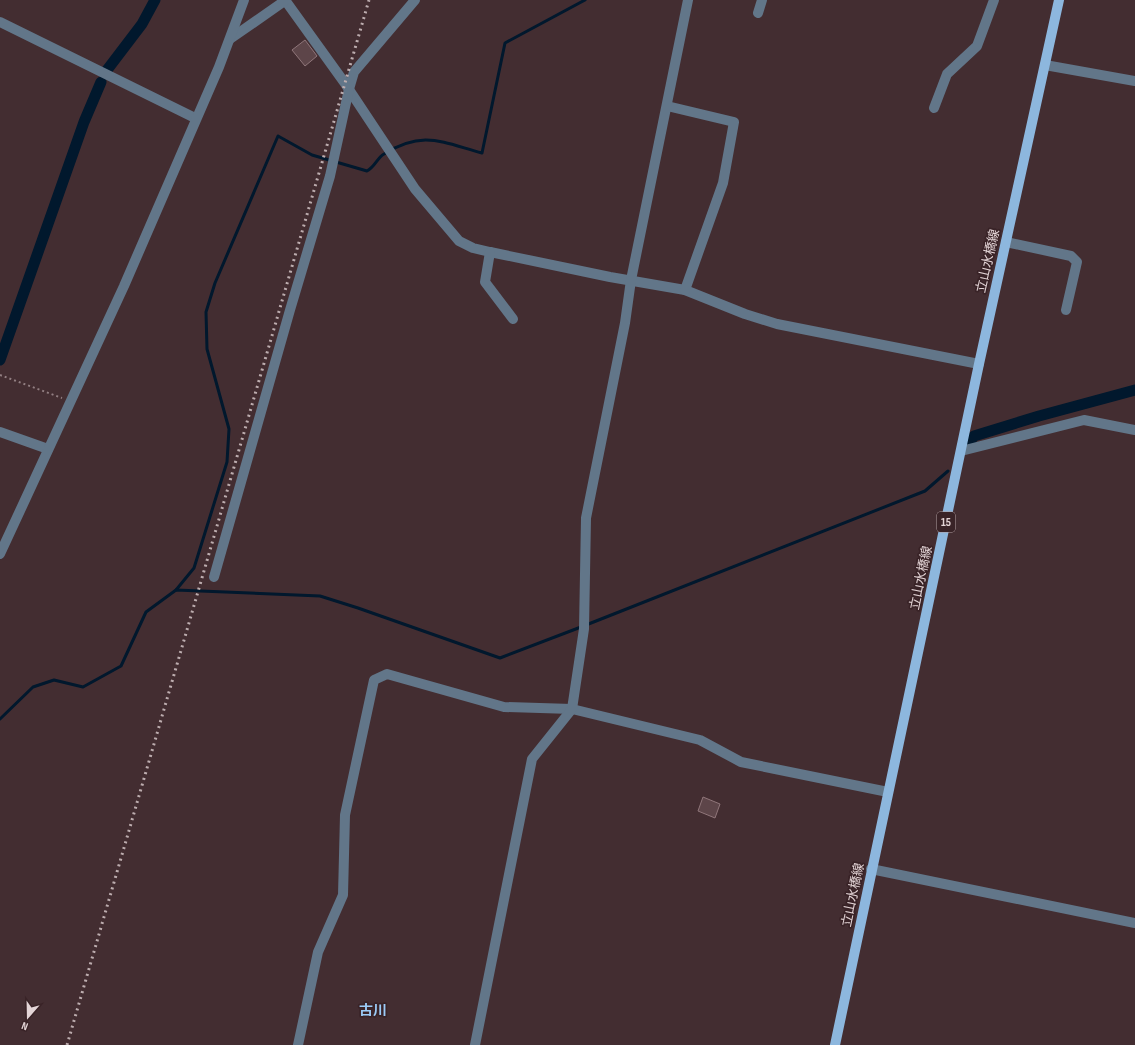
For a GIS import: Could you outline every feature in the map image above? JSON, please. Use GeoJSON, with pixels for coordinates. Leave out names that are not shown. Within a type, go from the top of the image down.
{"type":"FeatureCollection","features":[{"type":"Feature","properties":{"kind":"main road","name":"立山水橋線"},"geometry":{"type":"LineString","coordinates":[[835,1045],[871,869],[961,451],[978,364],[1059,0]]}},
{"type":"Feature","properties":{"kind":"street"},"geometry":{"type":"LineString","coordinates":[[0,554],[124,286],[230,39],[244,0]]}},
{"type":"Feature","properties":{"kind":"street"},"geometry":{"type":"LineString","coordinates":[[230,39],[285,0],[349,89],[416,189],[459,241],[473,248],[685,290],[745,314],[777,324],[978,364]]}},
{"type":"Feature","properties":{"kind":"street"},"geometry":{"type":"LineString","coordinates":[[214,577],[330,176],[354,72],[415,0]]}},
{"type":"Feature","properties":{"kind":"street"},"geometry":{"type":"LineString","coordinates":[[475,1045],[532,759],[572,709],[584,629],[586,518],[625,323],[631,280],[688,0]]}},
{"type":"Feature","properties":{"kind":"street"},"geometry":{"type":"LineString","coordinates":[[758,13],[762,0]]}},
{"type":"Feature","properties":{"kind":"street"},"geometry":{"type":"LineString","coordinates":[[934,108],[947,74],[977,46],[994,0]]}},
{"type":"Feature","properties":{"kind":"street"},"geometry":{"type":"LineString","coordinates":[[1,26],[196,118]]}},
{"type":"Feature","properties":{"kind":"street"},"geometry":{"type":"LineString","coordinates":[[1045,65],[1135,81]]}},
{"type":"Feature","properties":{"kind":"street"},"geometry":{"type":"LineString","coordinates":[[667,106],[734,122],[723,183],[685,290]]}},
{"type":"Feature","properties":{"kind":"street"},"geometry":{"type":"LineString","coordinates":[[1006,242],[1072,256],[1077,262],[1066,310]]}},
{"type":"Feature","properties":{"kind":"street"},"geometry":{"type":"LineString","coordinates":[[490,252],[485,282],[513,319]]}},
{"type":"Feature","properties":{"kind":"street"},"geometry":{"type":"LineString","coordinates":[[961,451],[1084,420],[1135,430]]}},
{"type":"Feature","properties":{"kind":"street"},"geometry":{"type":"LineString","coordinates":[[0,432],[48,448]]}},
{"type":"Feature","properties":{"kind":"street"},"geometry":{"type":"LineString","coordinates":[[298,1045],[318,952],[344,894],[345,814],[374,680],[387,674],[504,707],[572,709],[700,740],[741,762],[888,792]]}},
{"type":"Feature","properties":{"kind":"street"},"geometry":{"type":"LineString","coordinates":[[871,869],[1135,923]]}},
{"type":"Feature","properties":{"kind":"path"},"geometry":{"type":"LineString","coordinates":[[0,375],[70,402]]}},
{"type":"Feature","properties":{"kind":"building"},"geometry":{"type":"Polygon","coordinates":[[[305,40],[317,56],[305,66],[292,50],[305,40]]]}},
{"type":"Feature","properties":{"kind":"building"},"geometry":{"type":"Polygon","coordinates":[[[703,797],[720,804],[715,818],[698,811],[703,797]]]}},
{"type":"Feature","properties":{"kind":"waterway"},"geometry":{"type":"LineString","coordinates":[[107,70],[142,24],[155,0]]}},
{"type":"Feature","properties":{"kind":"waterway"},"geometry":{"type":"LineString","coordinates":[[176,590],[194,568],[227,462],[229,429],[207,349],[206,312],[215,283],[278,136],[312,155],[367,171],[384,154],[410,142],[421,140],[443,142],[482,153],[505,43],[585,0]]}},
{"type":"Feature","properties":{"kind":"waterway"},"geometry":{"type":"LineString","coordinates":[[0,360],[84,122],[101,82]]}},
{"type":"Feature","properties":{"kind":"waterway"},"geometry":{"type":"LineString","coordinates":[[970,441],[974,436],[1039,416],[1135,390]]}},
{"type":"Feature","properties":{"kind":"waterway"},"geometry":{"type":"LineString","coordinates":[[586,625],[925,491],[948,471]]}},
{"type":"Feature","properties":{"kind":"waterway"},"geometry":{"type":"LineString","coordinates":[[0,719],[33,687],[54,680],[83,687],[121,666],[146,612],[176,590],[320,596],[500,658],[581,627]]}},
{"type":"Feature","properties":{"kind":"railway"},"geometry":{"type":"LineString","coordinates":[[67,1045],[369,0]]}},
{"type":"Feature","properties":{"kind":"district","name":"古川"},"geometry":{"type":"Point","coordinates":[373,1010]}}]}
